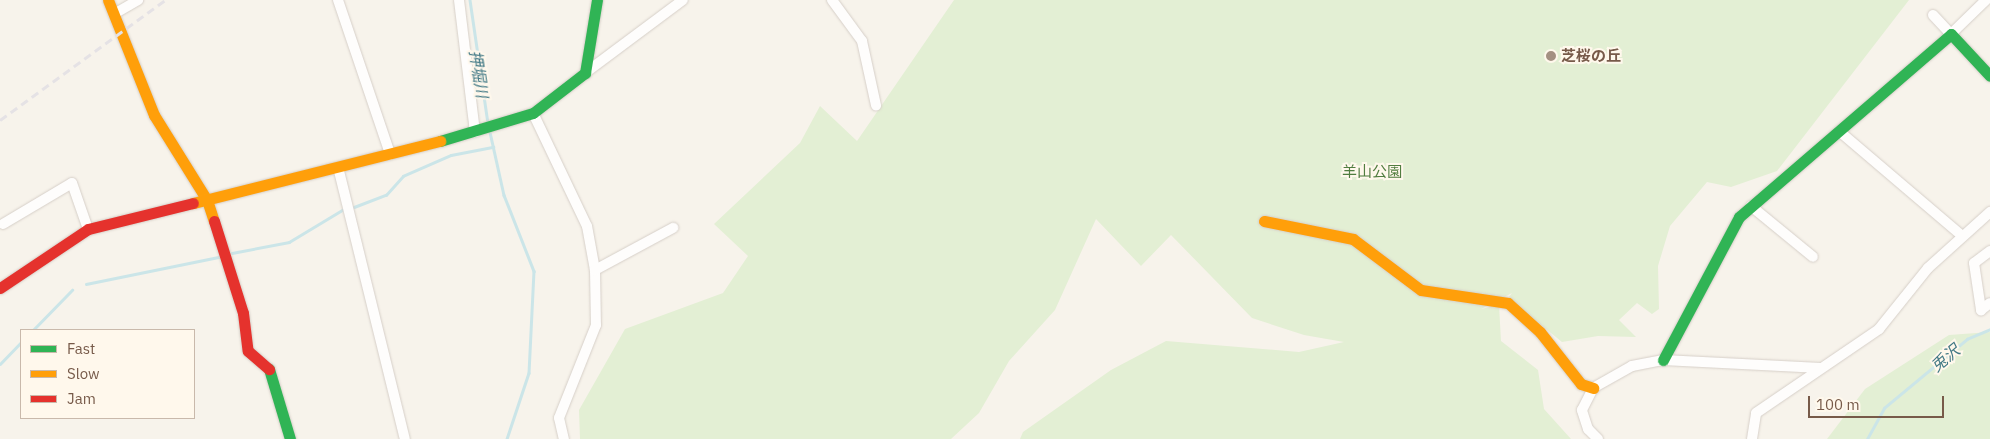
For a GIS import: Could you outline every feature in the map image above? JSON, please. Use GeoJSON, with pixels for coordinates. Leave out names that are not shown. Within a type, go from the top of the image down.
{"type":"FeatureCollection","features":[{"type":"Feature","properties":{"kind":"street"},"geometry":{"type":"LineString","coordinates":[[108,0],[154,115],[206,200],[243,313],[248,352],[271,371],[290,439]]}},
{"type":"Feature","properties":{"kind":"street"},"geometry":{"type":"LineString","coordinates":[[114,14],[138,0]]}},
{"type":"Feature","properties":{"kind":"street"},"geometry":{"type":"LineString","coordinates":[[338,0],[390,154]]}},
{"type":"Feature","properties":{"kind":"street"},"geometry":{"type":"LineString","coordinates":[[459,0],[475,132]]}},
{"type":"Feature","properties":{"kind":"street"},"geometry":{"type":"LineString","coordinates":[[585,73],[597,0]]}},
{"type":"Feature","properties":{"kind":"street"},"geometry":{"type":"LineString","coordinates":[[0,288],[88,229],[475,132],[533,113],[682,0]]}},
{"type":"Feature","properties":{"kind":"street"},"geometry":{"type":"LineString","coordinates":[[832,0],[862,41],[876,105]]}},
{"type":"Feature","properties":{"kind":"street"},"geometry":{"type":"LineString","coordinates":[[1663,360],[1724,243],[1751,206],[1951,34],[1986,0]]}},
{"type":"Feature","properties":{"kind":"street"},"geometry":{"type":"LineString","coordinates":[[1933,15],[1990,76]]}},
{"type":"Feature","properties":{"kind":"street"},"geometry":{"type":"LineString","coordinates":[[533,113],[587,226],[595,270],[596,325],[559,418],[564,439]]}},
{"type":"Feature","properties":{"kind":"street"},"geometry":{"type":"LineString","coordinates":[[1840,131],[1961,235]]}},
{"type":"Feature","properties":{"kind":"street"},"geometry":{"type":"LineString","coordinates":[[338,167],[405,439]]}},
{"type":"Feature","properties":{"kind":"street"},"geometry":{"type":"LineString","coordinates":[[3,224],[72,184],[88,229]]}},
{"type":"Feature","properties":{"kind":"street"},"geometry":{"type":"LineString","coordinates":[[1751,206],[1813,257]]}},
{"type":"Feature","properties":{"kind":"street"},"geometry":{"type":"LineString","coordinates":[[1752,439],[1756,413],[1879,329],[1961,235],[1990,212]]}},
{"type":"Feature","properties":{"kind":"street"},"geometry":{"type":"LineString","coordinates":[[1264,221],[1353,238],[1393,274],[1421,290],[1445,297],[1479,296],[1508,303],[1540,332],[1581,384],[1593,388]]}},
{"type":"Feature","properties":{"kind":"street"},"geometry":{"type":"LineString","coordinates":[[595,270],[673,228]]}},
{"type":"Feature","properties":{"kind":"street"},"geometry":{"type":"LineString","coordinates":[[1990,251],[1974,263],[1981,310],[1990,303]]}},
{"type":"Feature","properties":{"kind":"street"},"geometry":{"type":"LineString","coordinates":[[1598,439],[1588,429],[1582,410],[1593,388],[1632,366],[1663,360],[1821,368]]}},
{"type":"Feature","properties":{"kind":"green space","name":"羊山公園"},"geometry":{"type":"Polygon","coordinates":[[[954,0],[1909,0],[1777,171],[1731,187],[1707,182],[1670,226],[1658,266],[1659,309],[1652,314],[1637,303],[1619,320],[1636,337],[1598,336],[1562,342],[1508,298],[1512,293],[1481,309],[1499,305],[1501,341],[1538,370],[1544,409],[1571,439],[1020,439],[1023,432],[1111,370],[1166,341],[1299,352],[1344,342],[1304,335],[1252,318],[1171,235],[1141,266],[1096,219],[1055,310],[1009,361],[979,413],[951,439],[580,439],[579,410],[625,329],[723,293],[748,256],[714,224],[800,143],[820,106],[857,141],[954,0]]]}},
{"type":"Feature","properties":{"kind":"green space"},"geometry":{"type":"Polygon","coordinates":[[[1990,332],[1990,439],[1827,439],[1865,389],[1949,335],[1990,332]]]}},
{"type":"Feature","properties":{"kind":"waterway","name":"押堀川"},"geometry":{"type":"LineString","coordinates":[[470,0],[488,124]]}},
{"type":"Feature","properties":{"kind":"waterway"},"geometry":{"type":"LineString","coordinates":[[490,132],[504,195],[534,271],[529,373],[507,439]]}},
{"type":"Feature","properties":{"kind":"waterway"},"geometry":{"type":"LineString","coordinates":[[354,207],[386,195],[403,176],[451,155],[493,147]]}},
{"type":"Feature","properties":{"kind":"waterway"},"geometry":{"type":"LineString","coordinates":[[232,253],[289,242],[342,210]]}},
{"type":"Feature","properties":{"kind":"waterway"},"geometry":{"type":"LineString","coordinates":[[86,284],[219,257]]}},
{"type":"Feature","properties":{"kind":"waterway"},"geometry":{"type":"LineString","coordinates":[[34,329],[72,290]]}},
{"type":"Feature","properties":{"kind":"waterway","name":"兎沢"},"geometry":{"type":"LineString","coordinates":[[1867,439],[1884,408],[1967,339],[1990,329]]}},
{"type":"Feature","properties":{"kind":"waterway"},"geometry":{"type":"LineString","coordinates":[[0,364],[20,343]]}},
{"type":"Feature","properties":{"kind":"railway"},"geometry":{"type":"LineString","coordinates":[[0,120],[165,0]]}},
{"type":"Feature","properties":{"kind":"traffic: fast"},"geometry":{"type":"LineString","coordinates":[[440,141],[533,113],[585,73],[597,0]]}},
{"type":"Feature","properties":{"kind":"traffic: fast"},"geometry":{"type":"LineString","coordinates":[[1663,360],[1739,217],[1951,34],[1990,76]]}},
{"type":"Feature","properties":{"kind":"traffic: fast"},"geometry":{"type":"LineString","coordinates":[[269,369],[290,439]]}},
{"type":"Feature","properties":{"kind":"traffic: slow"},"geometry":{"type":"LineString","coordinates":[[108,0],[154,115],[207,200],[214,221]]}},
{"type":"Feature","properties":{"kind":"traffic: slow"},"geometry":{"type":"LineString","coordinates":[[193,203],[440,141]]}},
{"type":"Feature","properties":{"kind":"traffic: slow"},"geometry":{"type":"LineString","coordinates":[[1264,221],[1353,239],[1421,290],[1508,303],[1540,332],[1581,384],[1593,388]]}},
{"type":"Feature","properties":{"kind":"traffic: jam"},"geometry":{"type":"LineString","coordinates":[[0,288],[88,229],[193,203]]}},
{"type":"Feature","properties":{"kind":"traffic: jam"},"geometry":{"type":"LineString","coordinates":[[214,221],[243,313],[248,351],[269,369]]}},
{"type":"Feature","properties":{"kind":"place","name":"芝桜の丘"},"geometry":{"type":"Point","coordinates":[1551,56]}}]}
